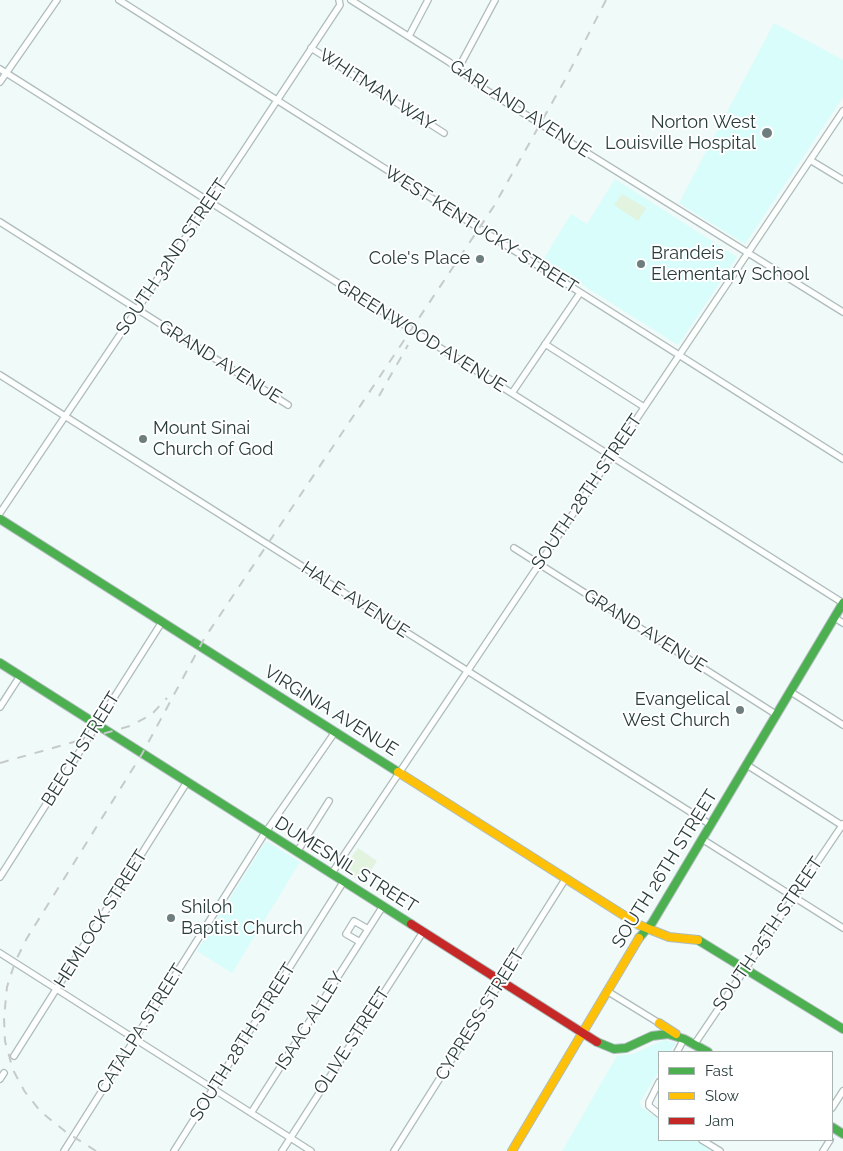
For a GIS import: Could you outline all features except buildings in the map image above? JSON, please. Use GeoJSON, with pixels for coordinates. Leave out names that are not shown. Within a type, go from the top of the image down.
{"type":"FeatureCollection","features":[{"type":"Feature","properties":{"kind":"main road","name":"VIRGINIA AVENUE"},"geometry":{"type":"LineString","coordinates":[[0,519],[647,928],[669,937],[700,940],[843,1029]]}},
{"type":"Feature","properties":{"kind":"main road","name":"SOUTH 26TH STREET"},"geometry":{"type":"LineString","coordinates":[[512,1151],[642,933],[652,923],[843,603]]}},
{"type":"Feature","properties":{"kind":"main road","name":"DUMESNIL STREET"},"geometry":{"type":"LineString","coordinates":[[0,663],[604,1046],[614,1049],[634,1046],[652,1036],[662,1034],[684,1040]]}},
{"type":"Feature","properties":{"kind":"main road","name":"DUMESNIL STREET"},"geometry":{"type":"LineString","coordinates":[[659,1023],[684,1040],[706,1051]]}},
{"type":"Feature","properties":{"kind":"street"},"geometry":{"type":"LineString","coordinates":[[0,82],[57,0]]}},
{"type":"Feature","properties":{"kind":"street","name":"WEST KENTUCKY STREET"},"geometry":{"type":"LineString","coordinates":[[120,0],[843,459]]}},
{"type":"Feature","properties":{"kind":"street","name":"SOUTH 32ND STREET"},"geometry":{"type":"LineString","coordinates":[[0,513],[210,202],[340,5],[339,0]]}},
{"type":"Feature","properties":{"kind":"street","name":"GARLAND AVENUE"},"geometry":{"type":"LineString","coordinates":[[351,0],[458,68],[492,94],[843,312]]}},
{"type":"Feature","properties":{"kind":"street"},"geometry":{"type":"LineString","coordinates":[[408,36],[428,0]]}},
{"type":"Feature","properties":{"kind":"street"},"geometry":{"type":"LineString","coordinates":[[458,68],[494,0]]}},
{"type":"Feature","properties":{"kind":"street","name":"WHITMAN WAY"},"geometry":{"type":"LineString","coordinates":[[311,48],[444,133]]}},
{"type":"Feature","properties":{"kind":"street","name":"GREENWOOD AVENUE"},"geometry":{"type":"LineString","coordinates":[[0,69],[843,603]]}},
{"type":"Feature","properties":{"kind":"street","name":"SOUTH 28TH STREET"},"geometry":{"type":"LineString","coordinates":[[332,874],[843,111]]}},
{"type":"Feature","properties":{"kind":"street"},"geometry":{"type":"LineString","coordinates":[[810,160],[843,180]]}},
{"type":"Feature","properties":{"kind":"street","name":"GRAND AVENUE"},"geometry":{"type":"LineString","coordinates":[[0,222],[288,405]]}},
{"type":"Feature","properties":{"kind":"street"},"geometry":{"type":"LineString","coordinates":[[512,393],[580,292]]}},
{"type":"Feature","properties":{"kind":"street"},"geometry":{"type":"LineString","coordinates":[[545,344],[644,407]]}},
{"type":"Feature","properties":{"kind":"street","name":"HALE AVENUE"},"geometry":{"type":"LineString","coordinates":[[0,375],[711,825]]}},
{"type":"Feature","properties":{"kind":"street","name":"GRAND AVENUE"},"geometry":{"type":"LineString","coordinates":[[514,548],[777,715]]}},
{"type":"Feature","properties":{"kind":"street"},"geometry":{"type":"LineString","coordinates":[[835,618],[843,623]]}},
{"type":"Feature","properties":{"kind":"street","name":"BEECH STREET"},"geometry":{"type":"LineString","coordinates":[[0,877],[162,622]]}},
{"type":"Feature","properties":{"kind":"street"},"geometry":{"type":"LineString","coordinates":[[0,707],[20,676]]}},
{"type":"Feature","properties":{"kind":"street"},"geometry":{"type":"LineString","coordinates":[[791,692],[843,725]]}},
{"type":"Feature","properties":{"kind":"street","name":"CATALPA STREET"},"geometry":{"type":"LineString","coordinates":[[64,1151],[267,832],[335,732]]}},
{"type":"Feature","properties":{"kind":"street"},"geometry":{"type":"LineString","coordinates":[[746,765],[843,825]]}},
{"type":"Feature","properties":{"kind":"street","name":"HEMLOCK STREET"},"geometry":{"type":"LineString","coordinates":[[14,1056],[187,782]]}},
{"type":"Feature","properties":{"kind":"street"},"geometry":{"type":"LineString","coordinates":[[297,852],[329,801]]}},
{"type":"Feature","properties":{"kind":"street","name":"SOUTH 25TH STREET"},"geometry":{"type":"LineString","coordinates":[[694,1045],[843,825]]}},
{"type":"Feature","properties":{"kind":"street"},"geometry":{"type":"LineString","coordinates":[[702,839],[843,928]]}},
{"type":"Feature","properties":{"kind":"street","name":"CYPRESS STREET"},"geometry":{"type":"LineString","coordinates":[[394,1151],[566,878]]}},
{"type":"Feature","properties":{"kind":"street","name":"SOUTH 28TH STREET"},"geometry":{"type":"LineString","coordinates":[[174,1151],[344,882]]}},
{"type":"Feature","properties":{"kind":"street","name":"ISAAC ALLEY"},"geometry":{"type":"LineString","coordinates":[[251,1113],[382,906]]}},
{"type":"Feature","properties":{"kind":"street"},"geometry":{"type":"LineString","coordinates":[[360,942],[346,934],[354,921],[368,929]]}},
{"type":"Feature","properties":{"kind":"street","name":"OLIVE STREET"},"geometry":{"type":"LineString","coordinates":[[282,1151],[423,932]]}},
{"type":"Feature","properties":{"kind":"street"},"geometry":{"type":"LineString","coordinates":[[0,953],[312,1151]]}},
{"type":"Feature","properties":{"kind":"street","name":"DUMESNIL STREET"},"geometry":{"type":"LineString","coordinates":[[607,992],[659,1023]]}},
{"type":"Feature","properties":{"kind":"street"},"geometry":{"type":"LineString","coordinates":[[678,1051],[684,1040]]}},
{"type":"Feature","properties":{"kind":"street"},"geometry":{"type":"LineString","coordinates":[[658,1084],[649,1104],[658,1113]]}},
{"type":"Feature","properties":{"kind":"street"},"geometry":{"type":"LineString","coordinates":[[833,1106],[843,1091]]}},
{"type":"Feature","properties":{"kind":"street"},"geometry":{"type":"LineString","coordinates":[[704,1141],[720,1151]]}},
{"type":"Feature","properties":{"kind":"shaded area","name":"Norton West Louisville Hospital"},"geometry":{"type":"Polygon","coordinates":[[[774,23],[843,60],[843,97],[745,244],[679,203],[774,23]]]}},
{"type":"Feature","properties":{"kind":"shaded area","name":"Brandeis Elementary School"},"geometry":{"type":"Polygon","coordinates":[[[615,179],[737,257],[678,345],[543,260],[571,214],[587,224],[615,179]]]}},
{"type":"Feature","properties":{"kind":"shaded area"},"geometry":{"type":"Polygon","coordinates":[[[266,841],[300,862],[232,973],[197,951],[266,841]]]}},
{"type":"Feature","properties":{"kind":"shaded area"},"geometry":{"type":"Polygon","coordinates":[[[664,1040],[676,1043],[671,1051],[658,1051],[658,1073],[640,1102],[641,1107],[658,1117],[658,1141],[697,1141],[712,1151],[562,1151],[617,1056],[633,1054],[664,1040]]]}},
{"type":"Feature","properties":{"kind":"green space"},"geometry":{"type":"Polygon","coordinates":[[[622,194],[646,208],[638,221],[614,205],[622,194]]]}},
{"type":"Feature","properties":{"kind":"green space"},"geometry":{"type":"Polygon","coordinates":[[[358,848],[377,861],[363,883],[342,870],[358,848]]]}},
{"type":"Feature","properties":{"kind":"railway"},"geometry":{"type":"LineString","coordinates":[[96,1151],[66,1132],[41,1112],[25,1092],[13,1070],[5,1041],[4,1018],[7,987],[15,962],[27,938],[142,754],[204,639],[494,206],[566,78],[606,0]]}},
{"type":"Feature","properties":{"kind":"railway"},"geometry":{"type":"LineString","coordinates":[[379,396],[408,345]]}},
{"type":"Feature","properties":{"kind":"railway"},"geometry":{"type":"LineString","coordinates":[[0,763],[130,726],[151,715],[167,698]]}},
{"type":"Feature","properties":{"kind":"traffic: fast"},"geometry":{"type":"LineString","coordinates":[[0,519],[398,772]]}},
{"type":"Feature","properties":{"kind":"traffic: fast"},"geometry":{"type":"LineString","coordinates":[[639,938],[652,923],[843,603]]}},
{"type":"Feature","properties":{"kind":"traffic: fast"},"geometry":{"type":"LineString","coordinates":[[0,663],[411,924]]}},
{"type":"Feature","properties":{"kind":"traffic: fast"},"geometry":{"type":"LineString","coordinates":[[698,940],[843,1029]]}},
{"type":"Feature","properties":{"kind":"traffic: fast"},"geometry":{"type":"LineString","coordinates":[[597,1042],[614,1049],[626,1048],[652,1036],[668,1034],[684,1039],[706,1051]]}},
{"type":"Feature","properties":{"kind":"traffic: fast"},"geometry":{"type":"LineString","coordinates":[[833,1128],[843,1134]]}},
{"type":"Feature","properties":{"kind":"traffic: slow"},"geometry":{"type":"LineString","coordinates":[[398,772],[639,925],[669,937],[698,940]]}},
{"type":"Feature","properties":{"kind":"traffic: slow"},"geometry":{"type":"LineString","coordinates":[[512,1151],[639,938]]}},
{"type":"Feature","properties":{"kind":"traffic: slow"},"geometry":{"type":"LineString","coordinates":[[659,1023],[676,1034]]}},
{"type":"Feature","properties":{"kind":"traffic: jam"},"geometry":{"type":"LineString","coordinates":[[411,924],[597,1042]]}},
{"type":"Feature","properties":{"kind":"place","name":"Norton West Louisville Hospital"},"geometry":{"type":"Point","coordinates":[767,133]}},
{"type":"Feature","properties":{"kind":"place","name":"Cole's Place"},"geometry":{"type":"Point","coordinates":[480,259]}},
{"type":"Feature","properties":{"kind":"place","name":"Brandeis Elementary School"},"geometry":{"type":"Point","coordinates":[641,264]}},
{"type":"Feature","properties":{"kind":"place","name":"Mount Sinai Church of God"},"geometry":{"type":"Point","coordinates":[143,439]}},
{"type":"Feature","properties":{"kind":"place","name":"Evangelical West Church"},"geometry":{"type":"Point","coordinates":[740,710]}},
{"type":"Feature","properties":{"kind":"place","name":"Shiloh Baptist Church"},"geometry":{"type":"Point","coordinates":[171,918]}}]}
